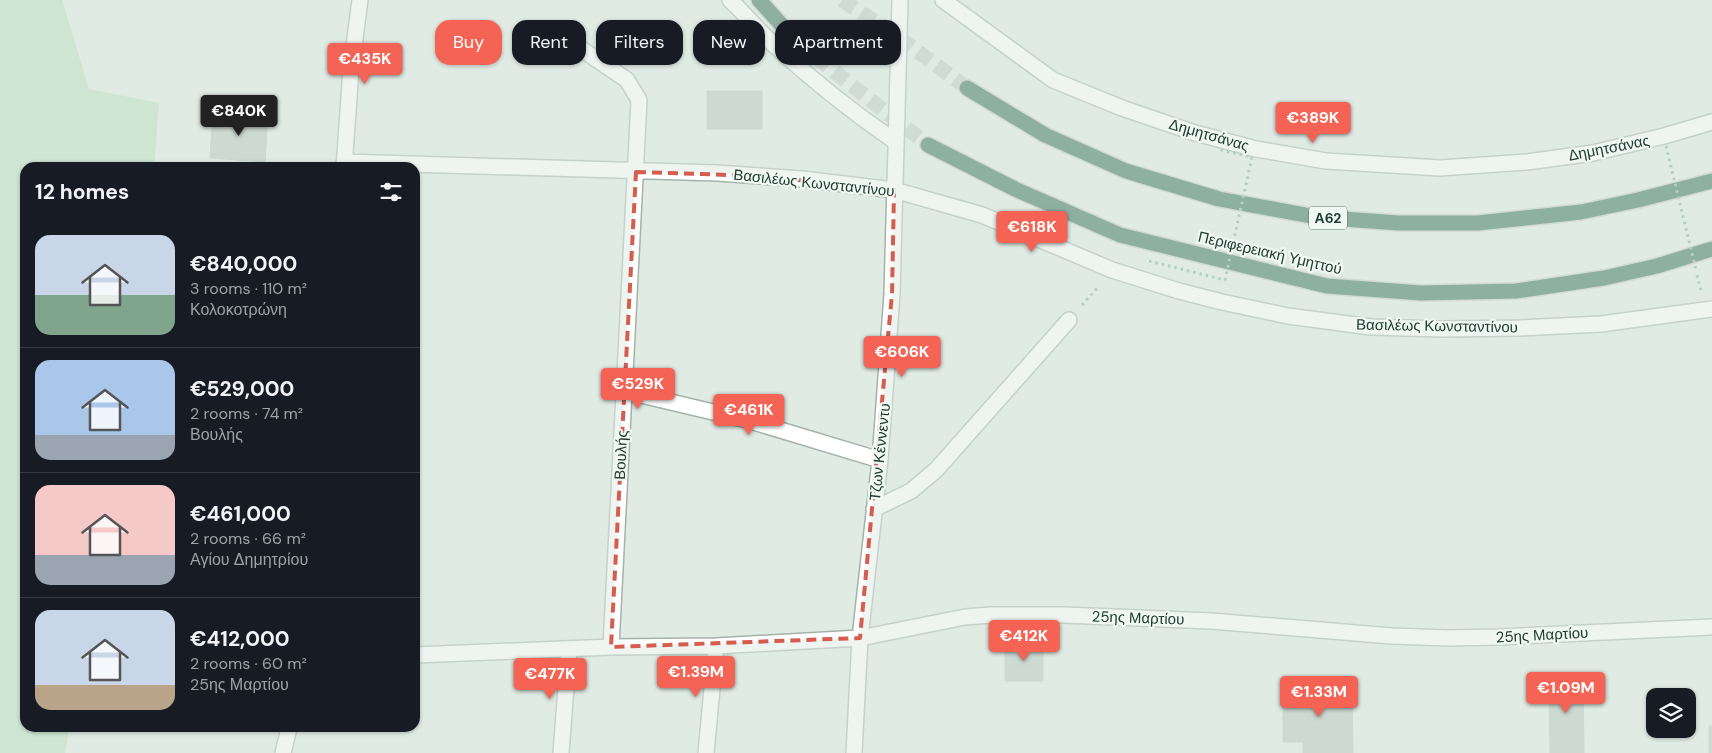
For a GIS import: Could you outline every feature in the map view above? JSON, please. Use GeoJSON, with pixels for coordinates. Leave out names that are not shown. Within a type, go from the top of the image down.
{"type":"FeatureCollection","features":[{"type":"Feature","properties":{"kind":"highway"},"geometry":{"type":"LineString","coordinates":[[759,0],[777,20]]}},
{"type":"Feature","properties":{"kind":"highway","name":"Α62"},"geometry":{"type":"LineString","coordinates":[[967,88],[1045,134],[1126,171],[1219,200],[1316,218],[1398,223],[1478,223],[1581,212],[1712,181]]}},
{"type":"Feature","properties":{"kind":"highway","name":"Περιφερειακή Υμηττού"},"geometry":{"type":"LineString","coordinates":[[928,145],[1014,189],[1120,235],[1327,286],[1421,293],[1516,291],[1604,278],[1657,266],[1712,249]]}},
{"type":"Feature","properties":{"kind":"street"},"geometry":{"type":"LineString","coordinates":[[344,162],[360,0]]}},
{"type":"Feature","properties":{"kind":"street"},"geometry":{"type":"LineString","coordinates":[[730,0],[772,43],[810,76],[852,111],[896,142]]}},
{"type":"Feature","properties":{"kind":"street","name":"Τζων Κέννεντυ"},"geometry":{"type":"LineString","coordinates":[[854,753],[860,638],[880,460],[892,294],[900,0]]}},
{"type":"Feature","properties":{"kind":"street","name":"Δημητσάνας"},"geometry":{"type":"LineString","coordinates":[[943,0],[1053,80],[1122,108],[1195,133],[1256,149],[1326,161],[1440,168],[1528,162],[1593,153],[1712,122]]}},
{"type":"Feature","properties":{"kind":"street","name":"Βουλής"},"geometry":{"type":"LineString","coordinates":[[586,52],[627,80],[639,100],[612,648]]}},
{"type":"Feature","properties":{"kind":"street","name":"Βασιλέως Κωνσταντίνου"},"geometry":{"type":"LineString","coordinates":[[420,167],[761,176],[894,190],[982,215],[1112,270],[1179,291],[1288,316],[1371,327],[1443,329],[1601,324],[1712,309]]}},
{"type":"Feature","properties":{"kind":"street"},"geometry":{"type":"LineString","coordinates":[[874,509],[912,491],[936,470],[1069,320]]}},
{"type":"Feature","properties":{"kind":"street"},"geometry":{"type":"LineString","coordinates":[[624,390],[747,420],[880,460]]}},
{"type":"Feature","properties":{"kind":"street","name":"25ης Μαρτίου"},"geometry":{"type":"LineString","coordinates":[[420,655],[716,646],[860,638],[965,617],[991,615],[1064,615],[1211,621],[1392,636],[1448,638],[1712,627]]}},
{"type":"Feature","properties":{"kind":"street"},"geometry":{"type":"LineString","coordinates":[[706,753],[716,646]]}},
{"type":"Feature","properties":{"kind":"street"},"geometry":{"type":"LineString","coordinates":[[561,753],[569,649]]}},
{"type":"Feature","properties":{"kind":"street"},"geometry":{"type":"LineString","coordinates":[[283,753],[288,732]]}},
{"type":"Feature","properties":{"kind":"path"},"geometry":{"type":"LineString","coordinates":[[1666,146],[1696,270]]}},
{"type":"Feature","properties":{"kind":"path"},"geometry":{"type":"LineString","coordinates":[[1149,261],[1225,280],[1252,157],[1220,150]]}},
{"type":"Feature","properties":{"kind":"path"},"geometry":{"type":"LineString","coordinates":[[1069,320],[1112,270]]}},
{"type":"Feature","properties":{"kind":"highlighted area"},"geometry":{"type":"Polygon","coordinates":[[[636,172],[761,176],[894,190],[892,294],[860,638],[611,647],[636,172]]]}},
{"type":"Feature","properties":{"kind":"green space"},"geometry":{"type":"Polygon","coordinates":[[[0,0],[62,0],[89,89],[159,103],[154,162],[20,162],[20,732],[68,732],[65,753],[0,753],[0,0]]]}},
{"type":"Feature","properties":{"kind":"building"},"geometry":{"type":"Polygon","coordinates":[[[707,91],[762,91],[762,129],[707,129],[707,91]]]}},
{"type":"Feature","properties":{"kind":"building"},"geometry":{"type":"Polygon","coordinates":[[[213,112],[268,115],[265,162],[210,158],[213,112]]]}},
{"type":"Feature","properties":{"kind":"building"},"geometry":{"type":"Polygon","coordinates":[[[1005,643],[1043,643],[1043,681],[1005,681],[1005,643]]]}},
{"type":"Feature","properties":{"kind":"building"},"geometry":{"type":"Polygon","coordinates":[[[1549,676],[1583,676],[1584,753],[1550,753],[1549,676]]]}},
{"type":"Feature","properties":{"kind":"building"},"geometry":{"type":"Polygon","coordinates":[[[1352,685],[1353,753],[1303,753],[1303,742],[1283,742],[1283,686],[1352,685]]]}},
{"type":"Feature","properties":{"kind":"building"},"geometry":{"type":"Polygon","coordinates":[[[1709,726],[1712,726],[1712,753],[1709,753],[1709,726]]]}},
{"type":"Feature","properties":{"kind":"tunnel"},"geometry":{"type":"LineString","coordinates":[[842,0],[901,39],[967,88]]}},
{"type":"Feature","properties":{"kind":"tunnel"},"geometry":{"type":"LineString","coordinates":[[826,65],[928,145]]}}]}
